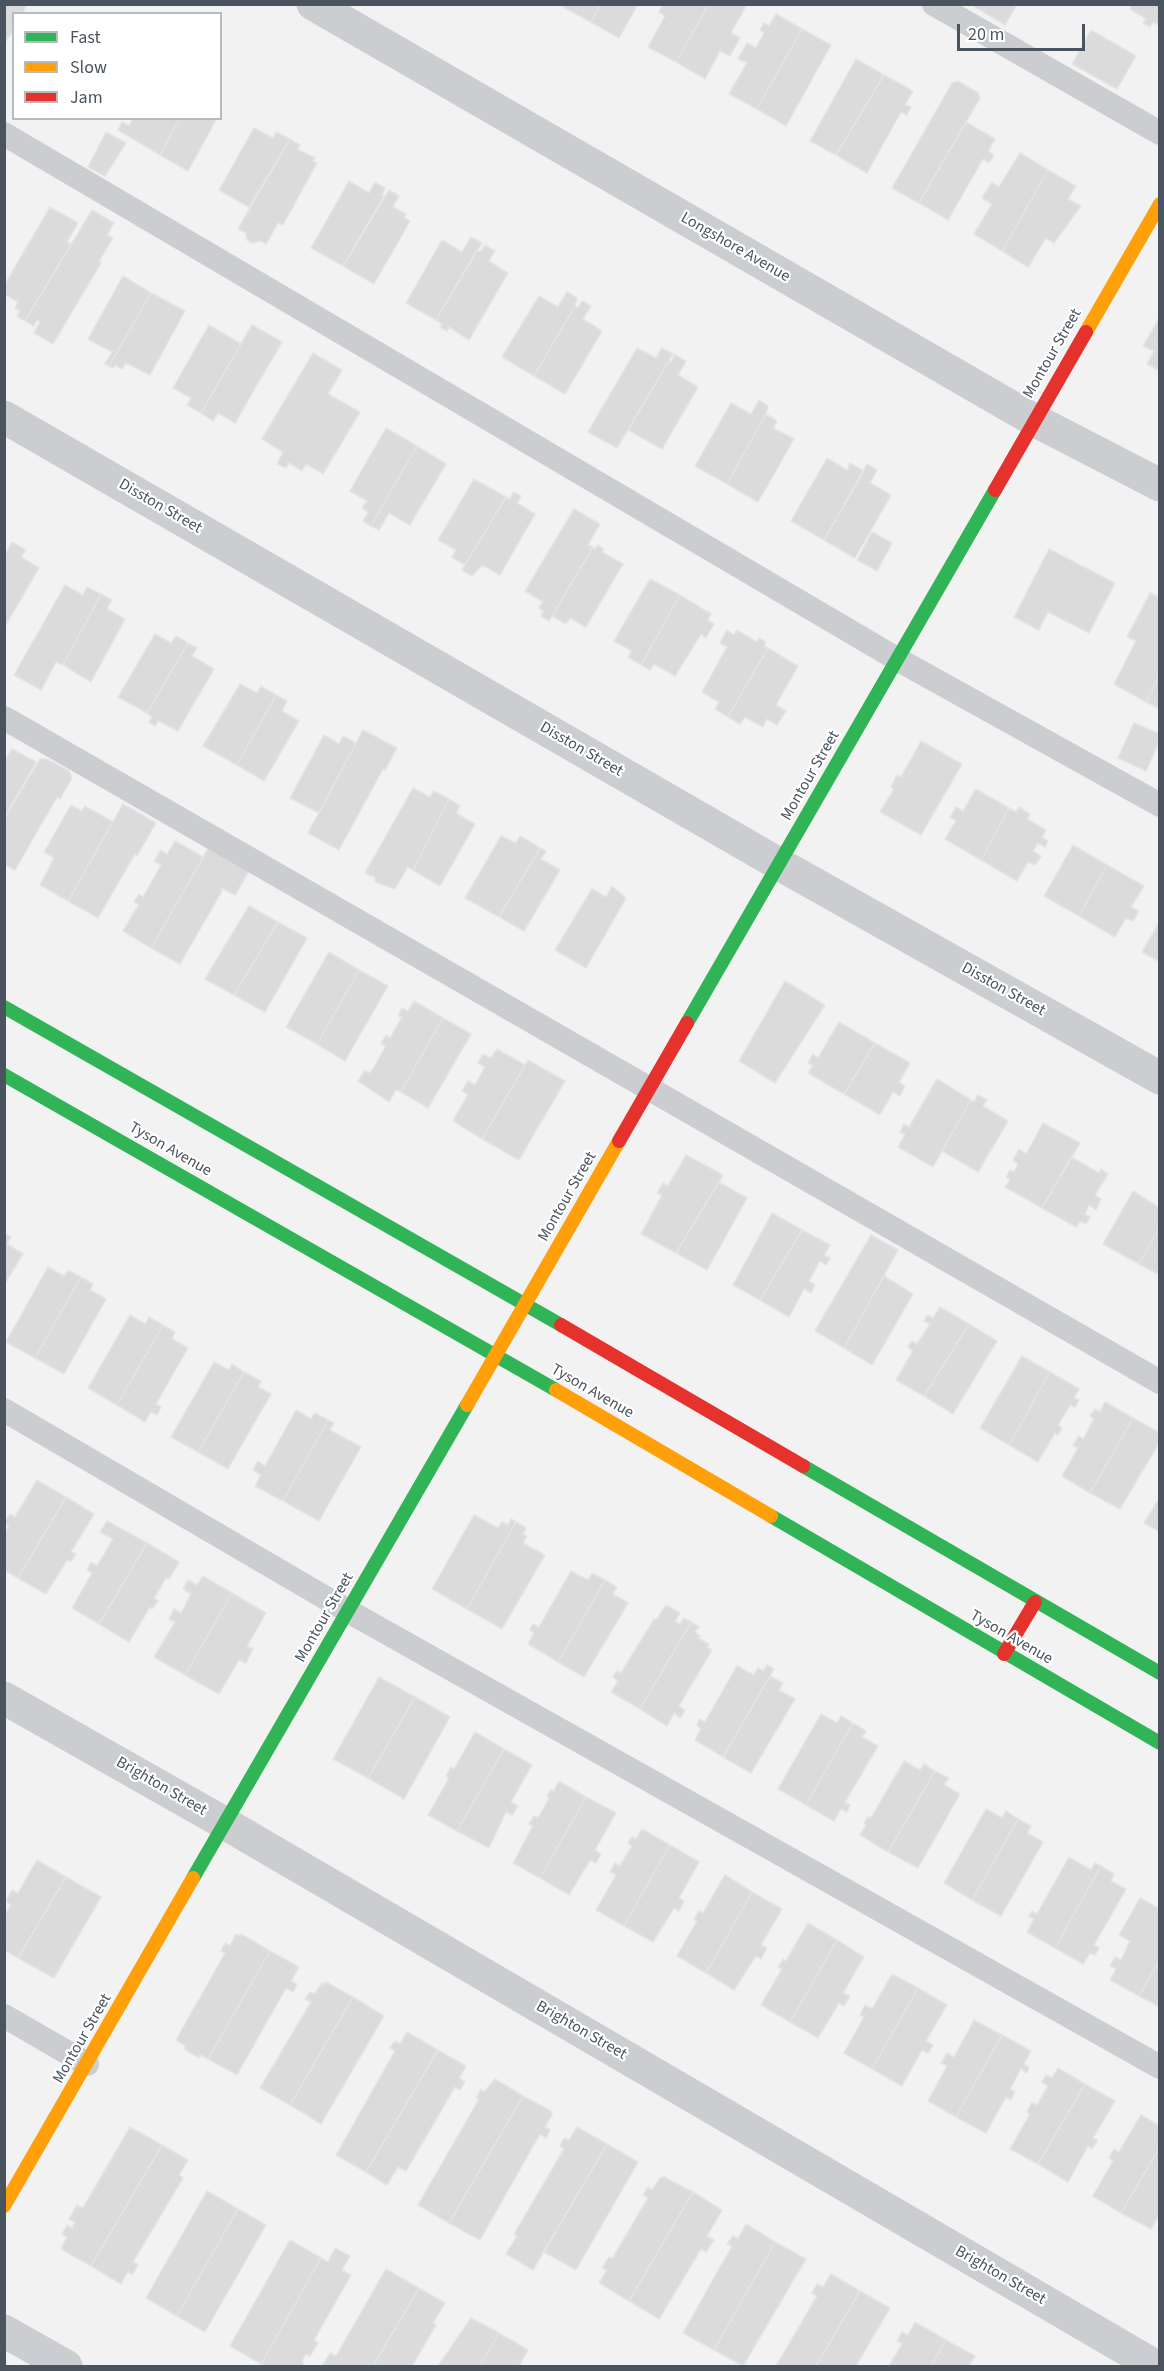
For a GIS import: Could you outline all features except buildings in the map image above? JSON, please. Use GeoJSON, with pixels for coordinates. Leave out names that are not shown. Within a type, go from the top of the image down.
{"type":"FeatureCollection","features":[{"type":"Feature","properties":{"kind":"street","name":"Longshore Avenue"},"geometry":{"type":"LineString","coordinates":[[313,4],[1034,420],[1160,485]]}},
{"type":"Feature","properties":{"kind":"street","name":"Montour Street"},"geometry":{"type":"LineString","coordinates":[[4,2206],[1160,204]]}},
{"type":"Feature","properties":{"kind":"street","name":"Disston Street"},"geometry":{"type":"LineString","coordinates":[[4,417],[779,864],[1160,1078]]}},
{"type":"Feature","properties":{"kind":"street"},"geometry":{"type":"LineString","coordinates":[[4,1007],[525,1305],[1160,1673]]}},
{"type":"Feature","properties":{"kind":"street","name":"Tyson Avenue"},"geometry":{"type":"LineString","coordinates":[[4,1075],[496,1355],[1004,1654],[1160,1743]]}},
{"type":"Feature","properties":{"kind":"street"},"geometry":{"type":"LineString","coordinates":[[1004,1654],[1035,1602]]}},
{"type":"Feature","properties":{"kind":"street","name":"Brighton Street"},"geometry":{"type":"LineString","coordinates":[[4,1698],[226,1824],[1155,2367]]}},
{"type":"Feature","properties":{"kind":"street"},"geometry":{"type":"LineString","coordinates":[[4,2331],[66,2367]]}},
{"type":"Feature","properties":{"kind":"lane"},"geometry":{"type":"LineString","coordinates":[[934,4],[1160,133]]}},
{"type":"Feature","properties":{"kind":"lane"},"geometry":{"type":"LineString","coordinates":[[4,134],[897,659],[1160,805]]}},
{"type":"Feature","properties":{"kind":"lane"},"geometry":{"type":"LineString","coordinates":[[4,718],[1160,1382]]}},
{"type":"Feature","properties":{"kind":"lane"},"geometry":{"type":"LineString","coordinates":[[4,1410],[348,1611],[1160,2067]]}},
{"type":"Feature","properties":{"kind":"lane"},"geometry":{"type":"LineString","coordinates":[[4,2016],[87,2064]]}},
{"type":"Feature","properties":{"kind":"traffic: fast"},"geometry":{"type":"LineString","coordinates":[[687,1023],[995,490]]}},
{"type":"Feature","properties":{"kind":"traffic: fast"},"geometry":{"type":"LineString","coordinates":[[4,1007],[561,1325]]}},
{"type":"Feature","properties":{"kind":"traffic: fast"},"geometry":{"type":"LineString","coordinates":[[4,1075],[556,1390]]}},
{"type":"Feature","properties":{"kind":"traffic: fast"},"geometry":{"type":"LineString","coordinates":[[193,1878],[467,1405]]}},
{"type":"Feature","properties":{"kind":"traffic: fast"},"geometry":{"type":"LineString","coordinates":[[803,1466],[1160,1673]]}},
{"type":"Feature","properties":{"kind":"traffic: fast"},"geometry":{"type":"LineString","coordinates":[[771,1516],[1160,1743]]}},
{"type":"Feature","properties":{"kind":"traffic: slow"},"geometry":{"type":"LineString","coordinates":[[1086,332],[1160,204]]}},
{"type":"Feature","properties":{"kind":"traffic: slow"},"geometry":{"type":"LineString","coordinates":[[467,1405],[619,1141]]}},
{"type":"Feature","properties":{"kind":"traffic: slow"},"geometry":{"type":"LineString","coordinates":[[556,1390],[771,1516]]}},
{"type":"Feature","properties":{"kind":"traffic: slow"},"geometry":{"type":"LineString","coordinates":[[4,2206],[193,1878]]}},
{"type":"Feature","properties":{"kind":"traffic: jam"},"geometry":{"type":"LineString","coordinates":[[995,490],[1086,332]]}},
{"type":"Feature","properties":{"kind":"traffic: jam"},"geometry":{"type":"LineString","coordinates":[[619,1141],[687,1023]]}},
{"type":"Feature","properties":{"kind":"traffic: jam"},"geometry":{"type":"LineString","coordinates":[[561,1325],[803,1466]]}},
{"type":"Feature","properties":{"kind":"traffic: jam"},"geometry":{"type":"LineString","coordinates":[[1004,1654],[1035,1602]]}}]}
